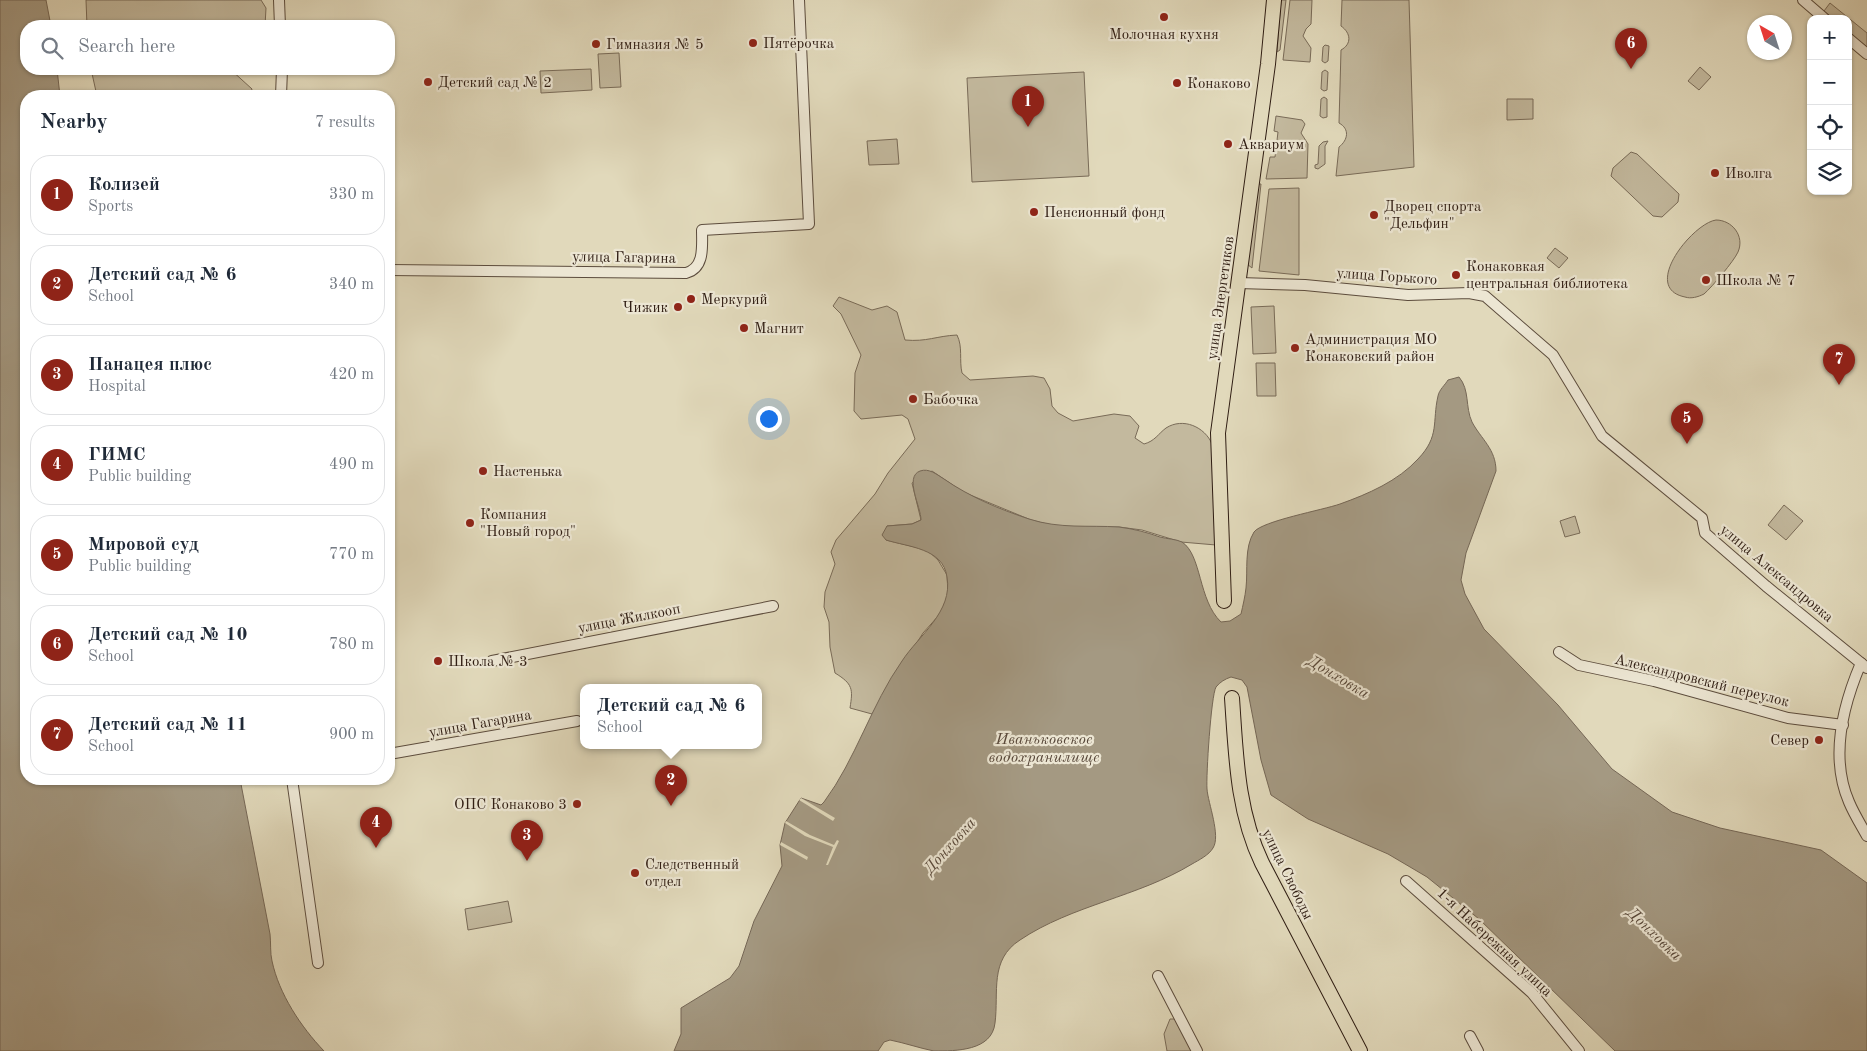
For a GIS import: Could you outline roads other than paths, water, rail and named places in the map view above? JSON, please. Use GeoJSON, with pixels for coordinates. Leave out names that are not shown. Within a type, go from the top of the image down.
{"type":"FeatureCollection","features":[{"type":"Feature","properties":{"kind":"main road","name":"улица Энергетиков"},"geometry":{"type":"LineString","coordinates":[[1224,601],[1218,434],[1240,283],[1274,0]]}},
{"type":"Feature","properties":{"kind":"main road","name":"улица Свободы"},"geometry":{"type":"LineString","coordinates":[[1232,698],[1240,797],[1251,836],[1262,863],[1360,1051]]}},
{"type":"Feature","properties":{"kind":"street"},"geometry":{"type":"LineString","coordinates":[[279,0],[280,20]]}},
{"type":"Feature","properties":{"kind":"street","name":"улица Гагарина"},"geometry":{"type":"LineString","coordinates":[[395,270],[686,274],[694,271],[699,265],[702,230],[810,224],[799,0]]}},
{"type":"Feature","properties":{"kind":"street"},"geometry":{"type":"LineString","coordinates":[[1803,0],[1820,15]]}},
{"type":"Feature","properties":{"kind":"street"},"geometry":{"type":"LineString","coordinates":[[1852,41],[1867,54]]}},
{"type":"Feature","properties":{"kind":"street"},"geometry":{"type":"LineString","coordinates":[[281,90],[282,75]]}},
{"type":"Feature","properties":{"kind":"street","name":"улица Горького"},"geometry":{"type":"LineString","coordinates":[[1240,283],[1305,285],[1408,295],[1469,293],[1485,296],[1553,355],[1602,436],[1611,445]]}},
{"type":"Feature","properties":{"kind":"street","name":"улица Александровка"},"geometry":{"type":"LineString","coordinates":[[1611,445],[1702,518],[1705,533],[1766,586],[1864,666]]}},
{"type":"Feature","properties":{"kind":"street","name":"улица Жилкооп"},"geometry":{"type":"LineString","coordinates":[[492,661],[773,606]]}},
{"type":"Feature","properties":{"kind":"street","name":"Александровский переулок"},"geometry":{"type":"LineString","coordinates":[[1559,652],[1578,665],[1654,681],[1788,718],[1843,725]]}},
{"type":"Feature","properties":{"kind":"street"},"geometry":{"type":"LineString","coordinates":[[1864,666],[1849,694],[1843,725],[1840,765],[1842,782],[1848,801],[1867,836]]}},
{"type":"Feature","properties":{"kind":"street","name":"улица Гагарина"},"geometry":{"type":"LineString","coordinates":[[395,753],[577,721]]}},
{"type":"Feature","properties":{"kind":"street"},"geometry":{"type":"LineString","coordinates":[[293,785],[318,963]]}},
{"type":"Feature","properties":{"kind":"street","name":"1-я Набережная улица"},"geometry":{"type":"LineString","coordinates":[[1406,882],[1532,992],[1579,1051]]}},
{"type":"Feature","properties":{"kind":"street"},"geometry":{"type":"LineString","coordinates":[[1158,976],[1197,1051]]}},
{"type":"Feature","properties":{"kind":"street"},"geometry":{"type":"LineString","coordinates":[[1470,1036],[1478,1051]]}},
{"type":"Feature","properties":{"kind":"water"},"geometry":{"type":"Polygon","coordinates":[[[0,0],[46,0],[50,20],[20,20],[20,75],[58,75],[59,90],[20,90],[20,785],[241,785],[270,934],[271,958],[275,973],[285,998],[299,1021],[324,1051],[0,1051],[0,0]]]}},
{"type":"Feature","properties":{"kind":"water","name":"Иваньковское водохранилище"},"geometry":{"type":"Polygon","coordinates":[[[1459,377],[1465,387],[1472,422],[1494,456],[1496,471],[1466,553],[1461,580],[1465,594],[1484,629],[1558,705],[1612,769],[1672,812],[1720,828],[1821,850],[1867,883],[1867,1051],[1615,1051],[1479,919],[1427,877],[1388,854],[1308,819],[1271,795],[1261,760],[1247,687],[1242,680],[1231,677],[1216,687],[1211,720],[1207,789],[1216,836],[1213,848],[1204,857],[1171,875],[1150,885],[1061,918],[1040,928],[1010,948],[1004,957],[997,977],[995,1023],[987,1039],[980,1044],[952,1051],[934,1051],[890,1040],[884,1042],[878,1051],[674,1051],[681,1034],[681,1008],[730,978],[739,966],[754,921],[782,866],[780,845],[785,823],[801,798],[821,805],[824,802],[845,768],[891,678],[909,651],[933,622],[945,601],[947,577],[944,567],[939,560],[923,550],[886,540],[882,535],[887,526],[912,524],[921,520],[913,486],[915,474],[923,470],[932,472],[985,502],[1040,522],[1063,525],[1119,527],[1182,542],[1193,557],[1208,602],[1214,613],[1221,622],[1230,621],[1241,614],[1245,598],[1249,545],[1254,532],[1259,528],[1280,520],[1351,500],[1382,486],[1401,474],[1418,459],[1430,443],[1434,429],[1438,396],[1448,380],[1459,377]]]}},
{"type":"Feature","properties":{"kind":"place","name":"Молочная кухня"},"geometry":{"type":"Point","coordinates":[1164,17]}},
{"type":"Feature","properties":{"kind":"place","name":"Пятёрочка"},"geometry":{"type":"Point","coordinates":[753,43]}},
{"type":"Feature","properties":{"kind":"place","name":"Гимназия № 5"},"geometry":{"type":"Point","coordinates":[596,44]}},
{"type":"Feature","properties":{"kind":"place","name":"Детский сад № 10"},"geometry":{"type":"Point","coordinates":[1631,69]}},
{"type":"Feature","properties":{"kind":"place","name":"Детский сад № 2"},"geometry":{"type":"Point","coordinates":[428,82]}},
{"type":"Feature","properties":{"kind":"place","name":"Конаково"},"geometry":{"type":"Point","coordinates":[1177,83]}},
{"type":"Feature","properties":{"kind":"place","name":"Колизей"},"geometry":{"type":"Point","coordinates":[1028,127]}},
{"type":"Feature","properties":{"kind":"place","name":"Аквариум"},"geometry":{"type":"Point","coordinates":[1228,144]}},
{"type":"Feature","properties":{"kind":"place","name":"Иволга"},"geometry":{"type":"Point","coordinates":[1715,173]}},
{"type":"Feature","properties":{"kind":"place","name":"Пенсионный фонд"},"geometry":{"type":"Point","coordinates":[1034,212]}},
{"type":"Feature","properties":{"kind":"place","name":"Дворец спорта \"Дельфин\""},"geometry":{"type":"Point","coordinates":[1374,215]}},
{"type":"Feature","properties":{"kind":"place","name":"Конаковкая центральная библиотека"},"geometry":{"type":"Point","coordinates":[1456,275]}},
{"type":"Feature","properties":{"kind":"place","name":"Школа № 7"},"geometry":{"type":"Point","coordinates":[1706,280]}},
{"type":"Feature","properties":{"kind":"place","name":"Меркурий"},"geometry":{"type":"Point","coordinates":[691,299]}},
{"type":"Feature","properties":{"kind":"place","name":"Чижик"},"geometry":{"type":"Point","coordinates":[678,307]}},
{"type":"Feature","properties":{"kind":"place","name":"Магнит"},"geometry":{"type":"Point","coordinates":[744,328]}},
{"type":"Feature","properties":{"kind":"place","name":"Администрация МО Конаковский район"},"geometry":{"type":"Point","coordinates":[1295,348]}},
{"type":"Feature","properties":{"kind":"place","name":"Детский сад № 11"},"geometry":{"type":"Point","coordinates":[1839,385]}},
{"type":"Feature","properties":{"kind":"place","name":"Бабочка"},"geometry":{"type":"Point","coordinates":[913,399]}},
{"type":"Feature","properties":{"kind":"place","name":"Мировой суд"},"geometry":{"type":"Point","coordinates":[1687,444]}},
{"type":"Feature","properties":{"kind":"place","name":"Настенька"},"geometry":{"type":"Point","coordinates":[483,471]}},
{"type":"Feature","properties":{"kind":"place","name":"Компания \"Новый город\""},"geometry":{"type":"Point","coordinates":[470,523]}},
{"type":"Feature","properties":{"kind":"place","name":"Школа № 3"},"geometry":{"type":"Point","coordinates":[438,661]}},
{"type":"Feature","properties":{"kind":"place","name":"Север"},"geometry":{"type":"Point","coordinates":[1819,740]}},
{"type":"Feature","properties":{"kind":"place","name":"ОПС Конаково 3"},"geometry":{"type":"Point","coordinates":[577,804]}},
{"type":"Feature","properties":{"kind":"place","name":"Детский сад № 6"},"geometry":{"type":"Point","coordinates":[671,806]}},
{"type":"Feature","properties":{"kind":"place","name":"ГИМС"},"geometry":{"type":"Point","coordinates":[376,848]}},
{"type":"Feature","properties":{"kind":"place","name":"Панацея плюс"},"geometry":{"type":"Point","coordinates":[527,861]}},
{"type":"Feature","properties":{"kind":"place","name":"Следственный отдел"},"geometry":{"type":"Point","coordinates":[635,873]}},
{"type":"Feature","properties":{"kind":"water label","name":"Донховка"},"geometry":{"type":"Point","coordinates":[1339,676]}},
{"type":"Feature","properties":{"kind":"water label","name":"Донховка"},"geometry":{"type":"Point","coordinates":[949,845]}},
{"type":"Feature","properties":{"kind":"water label","name":"Донховка"},"geometry":{"type":"Point","coordinates":[1655,933]}}]}
